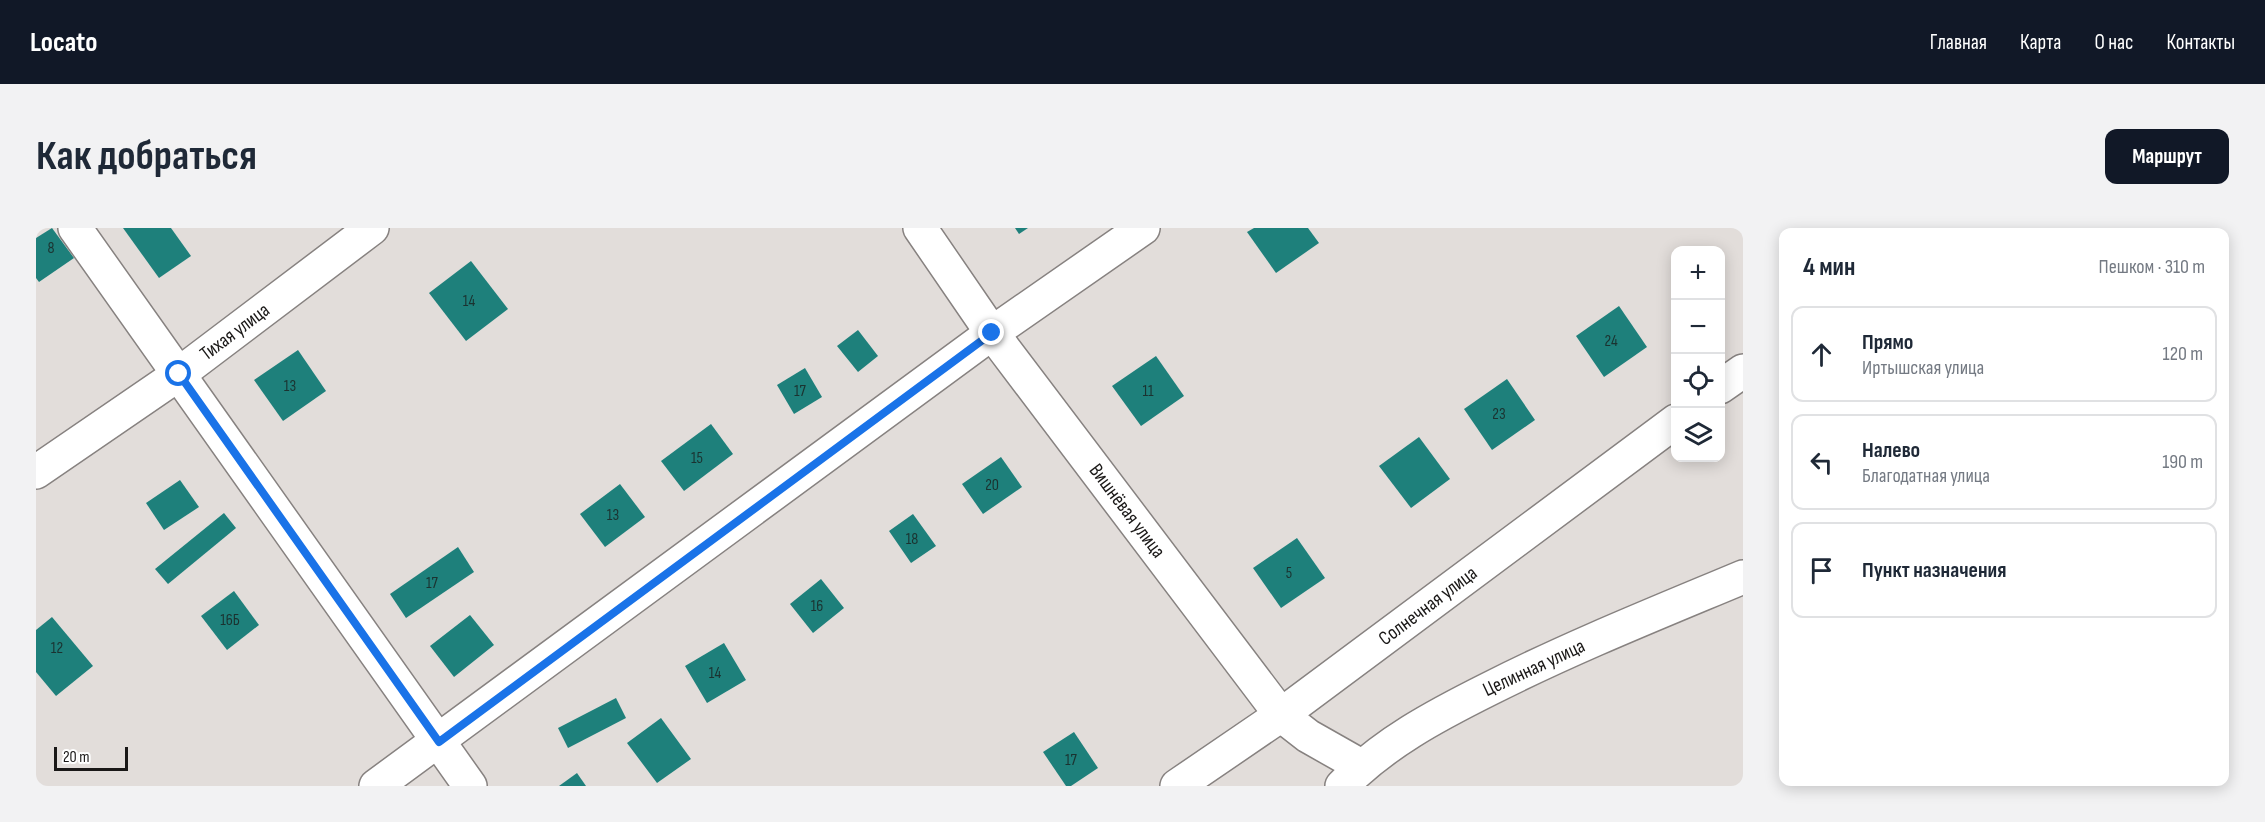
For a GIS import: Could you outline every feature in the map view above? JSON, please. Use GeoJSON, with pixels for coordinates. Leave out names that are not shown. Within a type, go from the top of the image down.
{"type":"FeatureCollection","features":[{"type":"Feature","properties":{"kind":"street"},"geometry":{"type":"LineString","coordinates":[[75,228],[470,786]]}},
{"type":"Feature","properties":{"kind":"street","name":"Тихая улица"},"geometry":{"type":"LineString","coordinates":[[36,472],[179,374],[372,228]]}},
{"type":"Feature","properties":{"kind":"street","name":"Вишнёвая улица"},"geometry":{"type":"LineString","coordinates":[[920,228],[992,333],[1281,715],[1352,776]]}},
{"type":"Feature","properties":{"kind":"street"},"geometry":{"type":"LineString","coordinates":[[376,786],[439,742],[992,333],[1143,228]]}},
{"type":"Feature","properties":{"kind":"street","name":"Солнечная улица"},"geometry":{"type":"LineString","coordinates":[[1177,786],[1281,715],[1671,425]]}},
{"type":"Feature","properties":{"kind":"street","name":"Целинная улица"},"geometry":{"type":"LineString","coordinates":[[1352,776],[1402,736],[1430,719],[1553,657],[1743,577]]}},
{"type":"Feature","properties":{"kind":"building"},"geometry":{"type":"Polygon","coordinates":[[[52,228],[74,258],[39,282],[36,278],[36,238],[52,228]]]}},
{"type":"Feature","properties":{"kind":"building"},"geometry":{"type":"Polygon","coordinates":[[[123,228],[171,228],[191,256],[159,278],[123,228]]]}},
{"type":"Feature","properties":{"kind":"building"},"geometry":{"type":"Polygon","coordinates":[[[1015,228],[1028,228],[1019,234],[1015,228]]]}},
{"type":"Feature","properties":{"kind":"building"},"geometry":{"type":"Polygon","coordinates":[[[1254,228],[1308,228],[1319,243],[1276,273],[1247,232],[1254,228]]]}},
{"type":"Feature","properties":{"kind":"building"},"geometry":{"type":"Polygon","coordinates":[[[471,261],[508,309],[466,341],[429,293],[471,261]]]}},
{"type":"Feature","properties":{"kind":"building"},"geometry":{"type":"Polygon","coordinates":[[[1619,306],[1647,347],[1604,377],[1576,336],[1619,306]]]}},
{"type":"Feature","properties":{"kind":"building"},"geometry":{"type":"Polygon","coordinates":[[[858,330],[878,356],[858,372],[837,346],[858,330]]]}},
{"type":"Feature","properties":{"kind":"building"},"geometry":{"type":"Polygon","coordinates":[[[298,350],[326,391],[283,421],[254,380],[298,350]]]}},
{"type":"Feature","properties":{"kind":"building"},"geometry":{"type":"Polygon","coordinates":[[[1156,356],[1184,396],[1141,426],[1112,386],[1156,356]]]}},
{"type":"Feature","properties":{"kind":"building"},"geometry":{"type":"Polygon","coordinates":[[[805,368],[822,397],[794,414],[777,385],[805,368]]]}},
{"type":"Feature","properties":{"kind":"building"},"geometry":{"type":"Polygon","coordinates":[[[1507,379],[1535,420],[1492,450],[1464,409],[1507,379]]]}},
{"type":"Feature","properties":{"kind":"building"},"geometry":{"type":"Polygon","coordinates":[[[711,424],[733,454],[684,491],[661,461],[711,424]]]}},
{"type":"Feature","properties":{"kind":"building"},"geometry":{"type":"Polygon","coordinates":[[[1419,437],[1450,479],[1411,508],[1379,466],[1419,437]]]}},
{"type":"Feature","properties":{"kind":"building"},"geometry":{"type":"Polygon","coordinates":[[[1001,457],[1022,487],[983,514],[962,484],[1001,457]]]}},
{"type":"Feature","properties":{"kind":"building"},"geometry":{"type":"Polygon","coordinates":[[[180,480],[199,507],[164,530],[146,503],[180,480]]]}},
{"type":"Feature","properties":{"kind":"building"},"geometry":{"type":"Polygon","coordinates":[[[620,484],[645,517],[605,547],[580,514],[620,484]]]}},
{"type":"Feature","properties":{"kind":"building"},"geometry":{"type":"Polygon","coordinates":[[[224,513],[236,528],[168,584],[155,569],[224,513]]]}},
{"type":"Feature","properties":{"kind":"building"},"geometry":{"type":"Polygon","coordinates":[[[913,514],[936,546],[911,563],[889,531],[913,514]]]}},
{"type":"Feature","properties":{"kind":"building"},"geometry":{"type":"Polygon","coordinates":[[[1297,538],[1325,578],[1281,608],[1253,568],[1297,538]]]}},
{"type":"Feature","properties":{"kind":"building"},"geometry":{"type":"Polygon","coordinates":[[[458,547],[474,572],[406,618],[390,594],[458,547]]]}},
{"type":"Feature","properties":{"kind":"building"},"geometry":{"type":"Polygon","coordinates":[[[821,579],[844,608],[813,633],[790,604],[821,579]]]}},
{"type":"Feature","properties":{"kind":"building"},"geometry":{"type":"Polygon","coordinates":[[[234,591],[259,625],[227,650],[201,616],[234,591]]]}},
{"type":"Feature","properties":{"kind":"building"},"geometry":{"type":"Polygon","coordinates":[[[470,615],[494,645],[454,677],[430,646],[470,615]]]}},
{"type":"Feature","properties":{"kind":"building"},"geometry":{"type":"Polygon","coordinates":[[[52,617],[93,666],[56,696],[36,672],[36,630],[52,617]]]}},
{"type":"Feature","properties":{"kind":"building"},"geometry":{"type":"Polygon","coordinates":[[[724,643],[746,680],[707,703],[685,666],[724,643]]]}},
{"type":"Feature","properties":{"kind":"building"},"geometry":{"type":"Polygon","coordinates":[[[616,698],[626,718],[568,748],[558,728],[616,698]]]}},
{"type":"Feature","properties":{"kind":"building"},"geometry":{"type":"Polygon","coordinates":[[[661,718],[691,759],[657,783],[627,743],[661,718]]]}},
{"type":"Feature","properties":{"kind":"building"},"geometry":{"type":"Polygon","coordinates":[[[1074,732],[1098,768],[1071,786],[1066,786],[1043,752],[1074,732]]]}},
{"type":"Feature","properties":{"kind":"building"},"geometry":{"type":"Polygon","coordinates":[[[577,773],[586,786],[559,786],[577,773]]]}},
{"type":"Feature","properties":{"kind":"route"},"geometry":{"type":"LineString","coordinates":[[179,374],[439,742],[992,333]]}}]}
